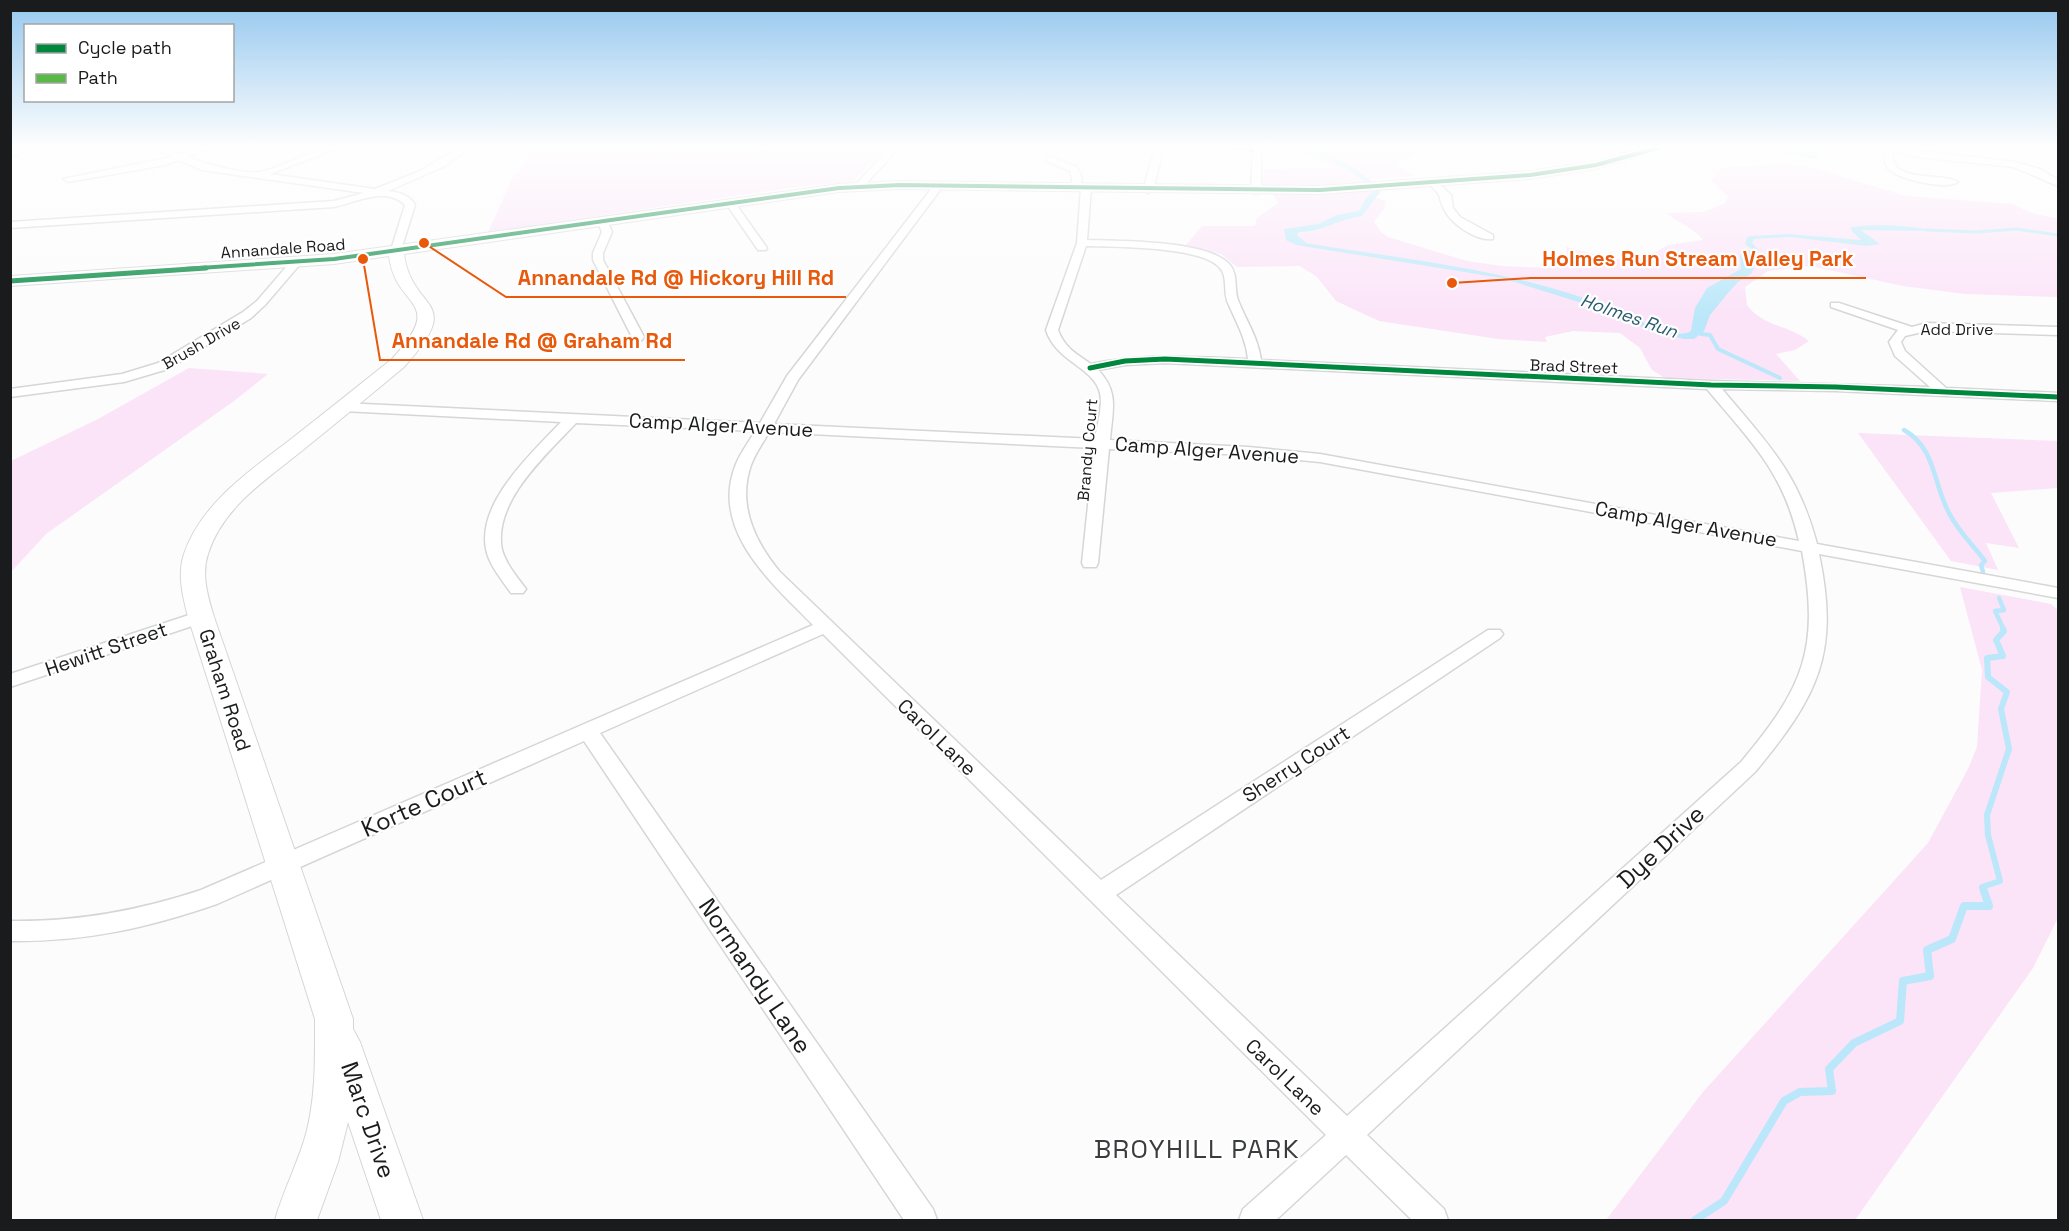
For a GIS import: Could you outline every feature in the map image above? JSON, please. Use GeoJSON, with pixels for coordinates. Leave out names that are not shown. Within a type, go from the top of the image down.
{"type":"FeatureCollection","features":[{"type":"Feature","properties":{"kind":"main road","name":"Annandale Road"},"geometry":{"type":"LineString","coordinates":[[10,281],[297,261],[396,250],[720,203]]}},
{"type":"Feature","properties":{"kind":"main road","name":"Graham Road"},"geometry":{"type":"LineString","coordinates":[[296,1221],[320,1154],[332,1104],[335,1070],[334,1019],[201,617],[192,586],[192,570],[196,552],[205,534],[232,499],[398,363],[423,331],[426,321],[424,304],[397,270],[396,250]]}},
{"type":"Feature","properties":{"kind":"main road","name":"Marc Drive"},"geometry":{"type":"LineString","coordinates":[[334,1019],[402,1221]]}},
{"type":"Feature","properties":{"kind":"street"},"geometry":{"type":"LineString","coordinates":[[10,225],[338,203]]}},
{"type":"Feature","properties":{"kind":"street"},"geometry":{"type":"LineString","coordinates":[[396,250],[409,203]]}},
{"type":"Feature","properties":{"kind":"street"},"geometry":{"type":"LineString","coordinates":[[731,203],[762,248]]}},
{"type":"Feature","properties":{"kind":"street","name":"Carol Lane"},"geometry":{"type":"LineString","coordinates":[[925,203],[792,379],[763,427],[744,463],[739,480],[738,499],[747,538],[759,558],[774,576],[824,627],[1433,1221]]}},
{"type":"Feature","properties":{"kind":"street","name":"Brandy Court"},"geometry":{"type":"LineString","coordinates":[[1081,203],[1082,243],[1052,330],[1053,338],[1058,346],[1099,376],[1107,394],[1090,563]]}},
{"type":"Feature","properties":{"kind":"street"},"geometry":{"type":"LineString","coordinates":[[1447,203],[1453,214],[1467,228],[1489,237]]}},
{"type":"Feature","properties":{"kind":"street"},"geometry":{"type":"LineString","coordinates":[[602,220],[607,232],[597,253],[598,260],[638,337]]}},
{"type":"Feature","properties":{"kind":"street"},"geometry":{"type":"LineString","coordinates":[[1082,243],[1186,250],[1208,255],[1223,263],[1228,272],[1230,292],[1234,303],[1248,328],[1255,363]]}},
{"type":"Feature","properties":{"kind":"street","name":"Brush Drive"},"geometry":{"type":"LineString","coordinates":[[10,393],[124,378],[163,366],[215,337],[247,315],[261,303],[297,261]]}},
{"type":"Feature","properties":{"kind":"street"},"geometry":{"type":"LineString","coordinates":[[1835,305],[1910,330]]}},
{"type":"Feature","properties":{"kind":"street","name":"Add Drive"},"geometry":{"type":"LineString","coordinates":[[1943,392],[1896,349],[1897,337],[1910,330],[1943,326],[2058,331]]}},
{"type":"Feature","properties":{"kind":"street","name":"Brad Street"},"geometry":{"type":"LineString","coordinates":[[1090,368],[1142,359],[1711,385],[2058,397]]}},
{"type":"Feature","properties":{"kind":"street","name":"Dye Drive"},"geometry":{"type":"LineString","coordinates":[[1254,1221],[1748,767],[1774,737],[1796,705],[1811,671],[1819,640],[1820,612],[1817,578],[1797,500],[1767,451],[1711,385]]}},
{"type":"Feature","properties":{"kind":"street","name":"Camp Alger Avenue"},"geometry":{"type":"LineString","coordinates":[[343,407],[1248,451],[1364,464],[2058,593]]}},
{"type":"Feature","properties":{"kind":"street"},"geometry":{"type":"LineString","coordinates":[[517,589],[499,563],[493,547],[492,531],[495,516],[512,487],[572,418]]}},
{"type":"Feature","properties":{"kind":"street","name":"Hewitt Street"},"geometry":{"type":"LineString","coordinates":[[10,681],[201,617]]}},
{"type":"Feature","properties":{"kind":"street","name":"Korte Court"},"geometry":{"type":"LineString","coordinates":[[10,931],[81,930],[122,924],[168,912],[209,897],[824,627]]}},
{"type":"Feature","properties":{"kind":"street","name":"Sherry Court"},"geometry":{"type":"LineString","coordinates":[[1099,894],[1494,634]]}},
{"type":"Feature","properties":{"kind":"street","name":"Normandy Lane"},"geometry":{"type":"LineString","coordinates":[[588,731],[922,1221]]}},
{"type":"Feature","properties":{"kind":"shaded area"},"geometry":{"type":"Polygon","coordinates":[[[501,203],[684,203],[488,232],[501,203]]]}},
{"type":"Feature","properties":{"kind":"shaded area"},"geometry":{"type":"Polygon","coordinates":[[[1277,203],[1385,203],[1374,222],[1388,237],[1467,261],[1502,266],[1547,268],[1568,263],[1566,247],[1612,259],[1643,259],[1668,245],[1703,240],[1666,213],[1704,212],[1724,203],[2013,204],[2029,212],[2058,219],[2058,297],[1965,294],[1903,286],[1810,266],[1768,271],[1745,287],[1747,305],[1760,318],[1801,335],[1809,341],[1795,350],[1776,354],[1800,381],[1665,378],[1652,370],[1640,348],[1620,333],[1573,331],[1545,337],[1547,342],[1498,339],[1379,321],[1336,301],[1317,277],[1300,266],[1237,267],[1221,254],[1185,246],[1202,226],[1255,226],[1257,218],[1277,203]]]}},
{"type":"Feature","properties":{"kind":"shaded area"},"geometry":{"type":"Polygon","coordinates":[[[189,368],[268,374],[234,401],[46,534],[11,572],[11,461],[98,419],[189,368]]]}},
{"type":"Feature","properties":{"kind":"shaded area"},"geometry":{"type":"Polygon","coordinates":[[[1858,433],[2058,441],[2058,488],[1991,493],[2019,548],[1986,543],[1998,570],[1951,561],[1858,433]]]}},
{"type":"Feature","properties":{"kind":"shaded area"},"geometry":{"type":"Polygon","coordinates":[[[1960,587],[2051,604],[2058,610],[2058,918],[2033,968],[1855,1220],[1606,1220],[1703,1092],[1928,843],[1968,769],[1977,747],[1982,670],[1960,587]]]}},
{"type":"Feature","properties":{"kind":"water"},"geometry":{"type":"Polygon","coordinates":[[[1363,203],[1372,203],[1362,216],[1316,230],[1299,232],[1297,235],[1306,243],[1467,269],[1546,286],[1585,298],[1667,332],[1676,333],[1691,331],[1695,308],[1707,288],[1741,269],[1740,255],[1752,249],[1745,244],[1747,237],[1788,234],[1861,240],[1851,230],[1851,227],[1872,226],[1904,226],[1935,231],[1861,230],[1880,244],[1867,246],[1790,237],[1754,239],[1752,243],[1759,250],[1749,257],[1754,268],[1751,274],[1738,282],[1728,293],[1710,315],[1704,331],[1694,339],[1684,339],[1653,331],[1598,308],[1502,278],[1296,245],[1286,240],[1284,229],[1318,224],[1337,215],[1359,211],[1363,203]]]}},
{"type":"Feature","properties":{"kind":"waterway","name":"Holmes Run"},"geometry":{"type":"LineString","coordinates":[[1926,230],[1977,232],[2016,229],[2058,235]]}},
{"type":"Feature","properties":{"kind":"waterway"},"geometry":{"type":"LineString","coordinates":[[1701,334],[1710,335],[1718,349],[1780,378]]}},
{"type":"Feature","properties":{"kind":"waterway"},"geometry":{"type":"LineString","coordinates":[[1904,430],[1922,446],[1949,513],[1985,561],[1981,565],[1983,572]]}},
{"type":"Feature","properties":{"kind":"waterway"},"geometry":{"type":"LineString","coordinates":[[1999,598],[2004,610],[1995,611],[2004,630]]}},
{"type":"Feature","properties":{"kind":"waterway"},"geometry":{"type":"LineString","coordinates":[[1984,893],[1982,887],[2000,881],[1988,835],[1987,815],[2009,749],[2001,709],[2007,692],[1988,677],[1987,658],[2003,656],[1996,640],[2004,631],[2003,629]]}},
{"type":"Feature","properties":{"kind":"waterway"},"geometry":{"type":"LineString","coordinates":[[1695,1220],[1724,1201],[1784,1101],[1800,1092],[1832,1091],[1829,1069],[1854,1043],[1900,1021],[1903,981],[1930,976],[1927,950],[1952,939],[1964,906],[1989,906],[1984,891]]}},
{"type":"Feature","properties":{"kind":"cycle path"},"geometry":{"type":"LineString","coordinates":[[10,281],[334,259],[729,203]]}},
{"type":"Feature","properties":{"kind":"cycle path"},"geometry":{"type":"LineString","coordinates":[[1090,368],[1125,361],[1165,359],[1711,385],[1836,387],[2058,397]]}},
{"type":"Feature","properties":{"kind":"place","name":"Annandale Rd @ Hickory Hill Rd"},"geometry":{"type":"Point","coordinates":[424,243]}},
{"type":"Feature","properties":{"kind":"place","name":"Annandale Rd @ Graham Rd"},"geometry":{"type":"Point","coordinates":[363,259]}},
{"type":"Feature","properties":{"kind":"place","name":"Holmes Run Stream Valley Park"},"geometry":{"type":"Point","coordinates":[1452,283]}},
{"type":"Feature","properties":{"kind":"district","name":"BROYHILL PARK"},"geometry":{"type":"Point","coordinates":[1197,1149]}}]}
